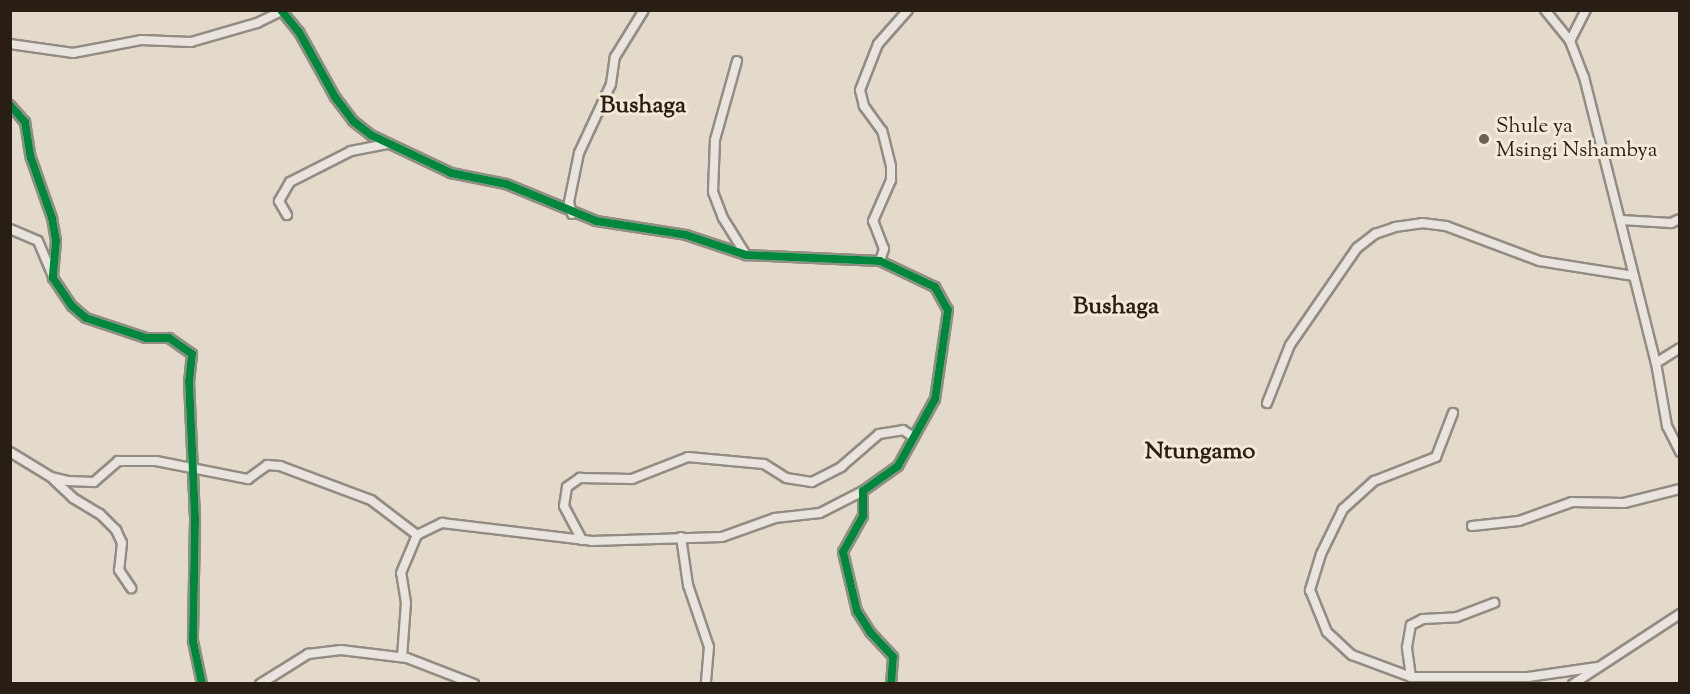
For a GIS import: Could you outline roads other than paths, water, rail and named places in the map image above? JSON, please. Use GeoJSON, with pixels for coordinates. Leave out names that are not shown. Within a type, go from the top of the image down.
{"type":"FeatureCollection","features":[{"type":"Feature","properties":{"kind":"street"},"geometry":{"type":"LineString","coordinates":[[572,214],[569,202],[579,153],[611,84],[615,57],[644,10]]}},
{"type":"Feature","properties":{"kind":"street"},"geometry":{"type":"LineString","coordinates":[[880,261],[884,249],[873,221],[891,180],[891,166],[882,131],[864,106],[860,90],[878,44],[908,10]]}},
{"type":"Feature","properties":{"kind":"street"},"geometry":{"type":"LineString","coordinates":[[1545,10],[1570,41],[1584,77],[1656,363],[1667,426],[1680,452]]}},
{"type":"Feature","properties":{"kind":"street"},"geometry":{"type":"LineString","coordinates":[[1570,41],[1586,10]]}},
{"type":"Feature","properties":{"kind":"street"},"geometry":{"type":"LineString","coordinates":[[10,44],[73,53],[135,40],[183,43],[257,23],[281,11],[299,32],[334,97],[353,121],[389,144],[451,173],[506,184],[572,214],[686,235],[746,255],[880,261],[935,287],[948,310],[934,399],[912,436],[898,466],[863,491],[820,513],[767,520],[733,536],[582,540],[455,522],[442,523],[417,536],[400,577],[406,603],[402,657]]}},
{"type":"Feature","properties":{"kind":"street"},"geometry":{"type":"LineString","coordinates":[[736,61],[715,140],[713,192],[723,218],[746,255]]}},
{"type":"Feature","properties":{"kind":"street"},"geometry":{"type":"LineString","coordinates":[[10,105],[25,122],[31,158],[54,225],[53,278]]}},
{"type":"Feature","properties":{"kind":"street"},"geometry":{"type":"LineString","coordinates":[[287,215],[279,201],[290,182],[351,151],[389,144]]}},
{"type":"Feature","properties":{"kind":"street"},"geometry":{"type":"LineString","coordinates":[[1621,220],[1671,223],[1680,219]]}},
{"type":"Feature","properties":{"kind":"street"},"geometry":{"type":"LineString","coordinates":[[1267,403],[1290,345],[1357,248],[1375,234],[1395,227],[1422,223],[1446,226],[1559,266],[1634,276]]}},
{"type":"Feature","properties":{"kind":"street"},"geometry":{"type":"LineString","coordinates":[[10,229],[38,241],[53,278],[86,318],[146,338],[169,338],[192,354],[189,381],[195,520],[193,642],[202,684]]}},
{"type":"Feature","properties":{"kind":"street"},"geometry":{"type":"LineString","coordinates":[[1656,363],[1680,348]]}},
{"type":"Feature","properties":{"kind":"street"},"geometry":{"type":"LineString","coordinates":[[1453,413],[1436,457],[1374,481],[1343,509],[1326,541],[1310,590],[1319,616],[1338,645],[1368,663],[1411,677],[1528,677],[1597,667]]}},
{"type":"Feature","properties":{"kind":"street"},"geometry":{"type":"LineString","coordinates":[[582,540],[564,506],[567,487],[580,478],[632,479],[688,457],[764,464],[786,478],[812,482],[841,467],[879,435],[903,430],[912,436]]}},
{"type":"Feature","properties":{"kind":"street"},"geometry":{"type":"LineString","coordinates":[[10,452],[51,477],[116,530],[122,543],[119,570],[131,588]]}},
{"type":"Feature","properties":{"kind":"street"},"geometry":{"type":"LineString","coordinates":[[51,477],[94,482],[118,461],[156,461],[192,470],[248,478],[267,465],[279,466],[371,500],[417,536]]}},
{"type":"Feature","properties":{"kind":"street"},"geometry":{"type":"LineString","coordinates":[[1472,526],[1512,523],[1572,502],[1624,503],[1680,489]]}},
{"type":"Feature","properties":{"kind":"street"},"geometry":{"type":"LineString","coordinates":[[863,491],[864,516],[843,552],[858,610],[870,632],[893,657],[891,684]]}},
{"type":"Feature","properties":{"kind":"street"},"geometry":{"type":"LineString","coordinates":[[681,537],[688,585],[709,647],[706,684]]}},
{"type":"Feature","properties":{"kind":"street"},"geometry":{"type":"LineString","coordinates":[[1411,677],[1407,647],[1411,624],[1423,619],[1457,617],[1494,603]]}},
{"type":"Feature","properties":{"kind":"street"},"geometry":{"type":"LineString","coordinates":[[1573,684],[1680,614]]}},
{"type":"Feature","properties":{"kind":"street"},"geometry":{"type":"LineString","coordinates":[[260,684],[317,651],[402,657],[474,684]]}},
{"type":"Feature","properties":{"kind":"place","name":"Shule ya Msingi Nshambya"},"geometry":{"type":"Point","coordinates":[1484,139]}},
{"type":"Feature","properties":{"kind":"district","name":"Bushaga"},"geometry":{"type":"Point","coordinates":[643,107]}},
{"type":"Feature","properties":{"kind":"district","name":"Bushaga"},"geometry":{"type":"Point","coordinates":[1116,308]}},
{"type":"Feature","properties":{"kind":"district","name":"Ntungamo"},"geometry":{"type":"Point","coordinates":[1200,453]}}]}
